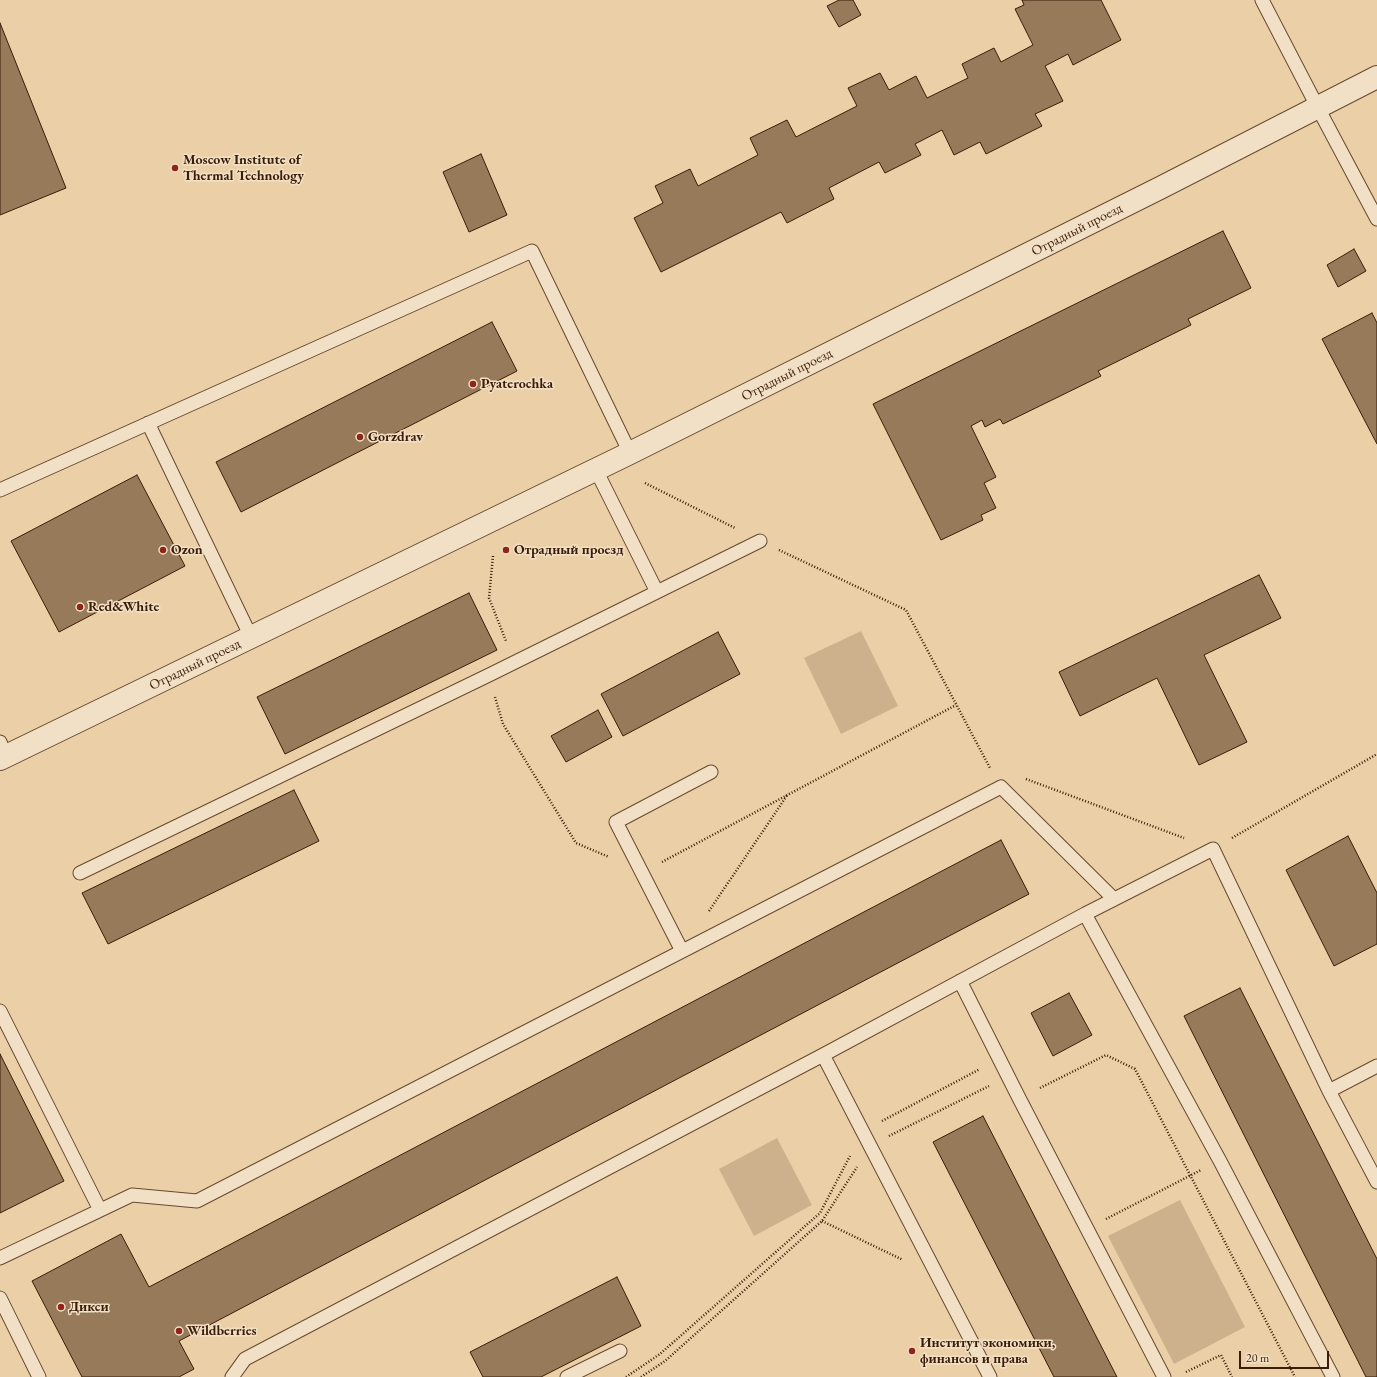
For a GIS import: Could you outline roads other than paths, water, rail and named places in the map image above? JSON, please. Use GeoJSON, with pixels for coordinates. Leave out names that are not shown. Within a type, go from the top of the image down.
{"type":"FeatureCollection","features":[{"type":"Feature","properties":{"kind":"street","name":"Отрадный проезд"},"geometry":{"type":"LineString","coordinates":[[2,753],[251,637],[596,470],[1167,185],[1377,78]]}},
{"type":"Feature","properties":{"kind":"lane"},"geometry":{"type":"LineString","coordinates":[[1262,0],[1377,219]]}},
{"type":"Feature","properties":{"kind":"lane"},"geometry":{"type":"LineString","coordinates":[[0,490],[532,251],[630,453]]}},
{"type":"Feature","properties":{"kind":"lane"},"geometry":{"type":"LineString","coordinates":[[148,423],[251,637]]}},
{"type":"Feature","properties":{"kind":"lane"},"geometry":{"type":"LineString","coordinates":[[596,470],[657,592]]}},
{"type":"Feature","properties":{"kind":"lane"},"geometry":{"type":"LineString","coordinates":[[80,873],[489,675],[760,541]]}},
{"type":"Feature","properties":{"kind":"lane"},"geometry":{"type":"LineString","coordinates":[[682,951],[616,822],[711,772]]}},
{"type":"Feature","properties":{"kind":"lane"},"geometry":{"type":"LineString","coordinates":[[0,1258],[132,1195],[197,1201],[1001,788],[1114,899]]}},
{"type":"Feature","properties":{"kind":"lane"},"geometry":{"type":"LineString","coordinates":[[232,1377],[245,1359],[823,1055],[1085,914],[1213,849],[1329,1091],[1377,1182]]}},
{"type":"Feature","properties":{"kind":"lane"},"geometry":{"type":"LineString","coordinates":[[1085,914],[1220,1161],[1333,1377]]}},
{"type":"Feature","properties":{"kind":"lane"},"geometry":{"type":"LineString","coordinates":[[960,981],[1164,1377]]}},
{"type":"Feature","properties":{"kind":"lane"},"geometry":{"type":"LineString","coordinates":[[0,1011],[100,1210]]}},
{"type":"Feature","properties":{"kind":"lane"},"geometry":{"type":"LineString","coordinates":[[823,1055],[990,1377]]}},
{"type":"Feature","properties":{"kind":"lane"},"geometry":{"type":"LineString","coordinates":[[1329,1091],[1377,1066]]}},
{"type":"Feature","properties":{"kind":"lane"},"geometry":{"type":"LineString","coordinates":[[0,1298],[39,1377]]}},
{"type":"Feature","properties":{"kind":"lane"},"geometry":{"type":"LineString","coordinates":[[567,1377],[620,1350]]}},
{"type":"Feature","properties":{"kind":"place","name":"Moscow Institute of Thermal Technology"},"geometry":{"type":"Point","coordinates":[175,168]}},
{"type":"Feature","properties":{"kind":"place","name":"Pyaterochka"},"geometry":{"type":"Point","coordinates":[473,384]}},
{"type":"Feature","properties":{"kind":"place","name":"Gorzdrav"},"geometry":{"type":"Point","coordinates":[360,437]}},
{"type":"Feature","properties":{"kind":"place","name":"Ozon"},"geometry":{"type":"Point","coordinates":[163,550]}},
{"type":"Feature","properties":{"kind":"place","name":"Отрадный проезд"},"geometry":{"type":"Point","coordinates":[506,550]}},
{"type":"Feature","properties":{"kind":"place","name":"Red&White"},"geometry":{"type":"Point","coordinates":[80,607]}},
{"type":"Feature","properties":{"kind":"place","name":"Дикси"},"geometry":{"type":"Point","coordinates":[61,1307]}},
{"type":"Feature","properties":{"kind":"place","name":"Wildberries"},"geometry":{"type":"Point","coordinates":[179,1331]}},
{"type":"Feature","properties":{"kind":"place","name":"Институт экономики, финансов и права"},"geometry":{"type":"Point","coordinates":[912,1351]}}]}
